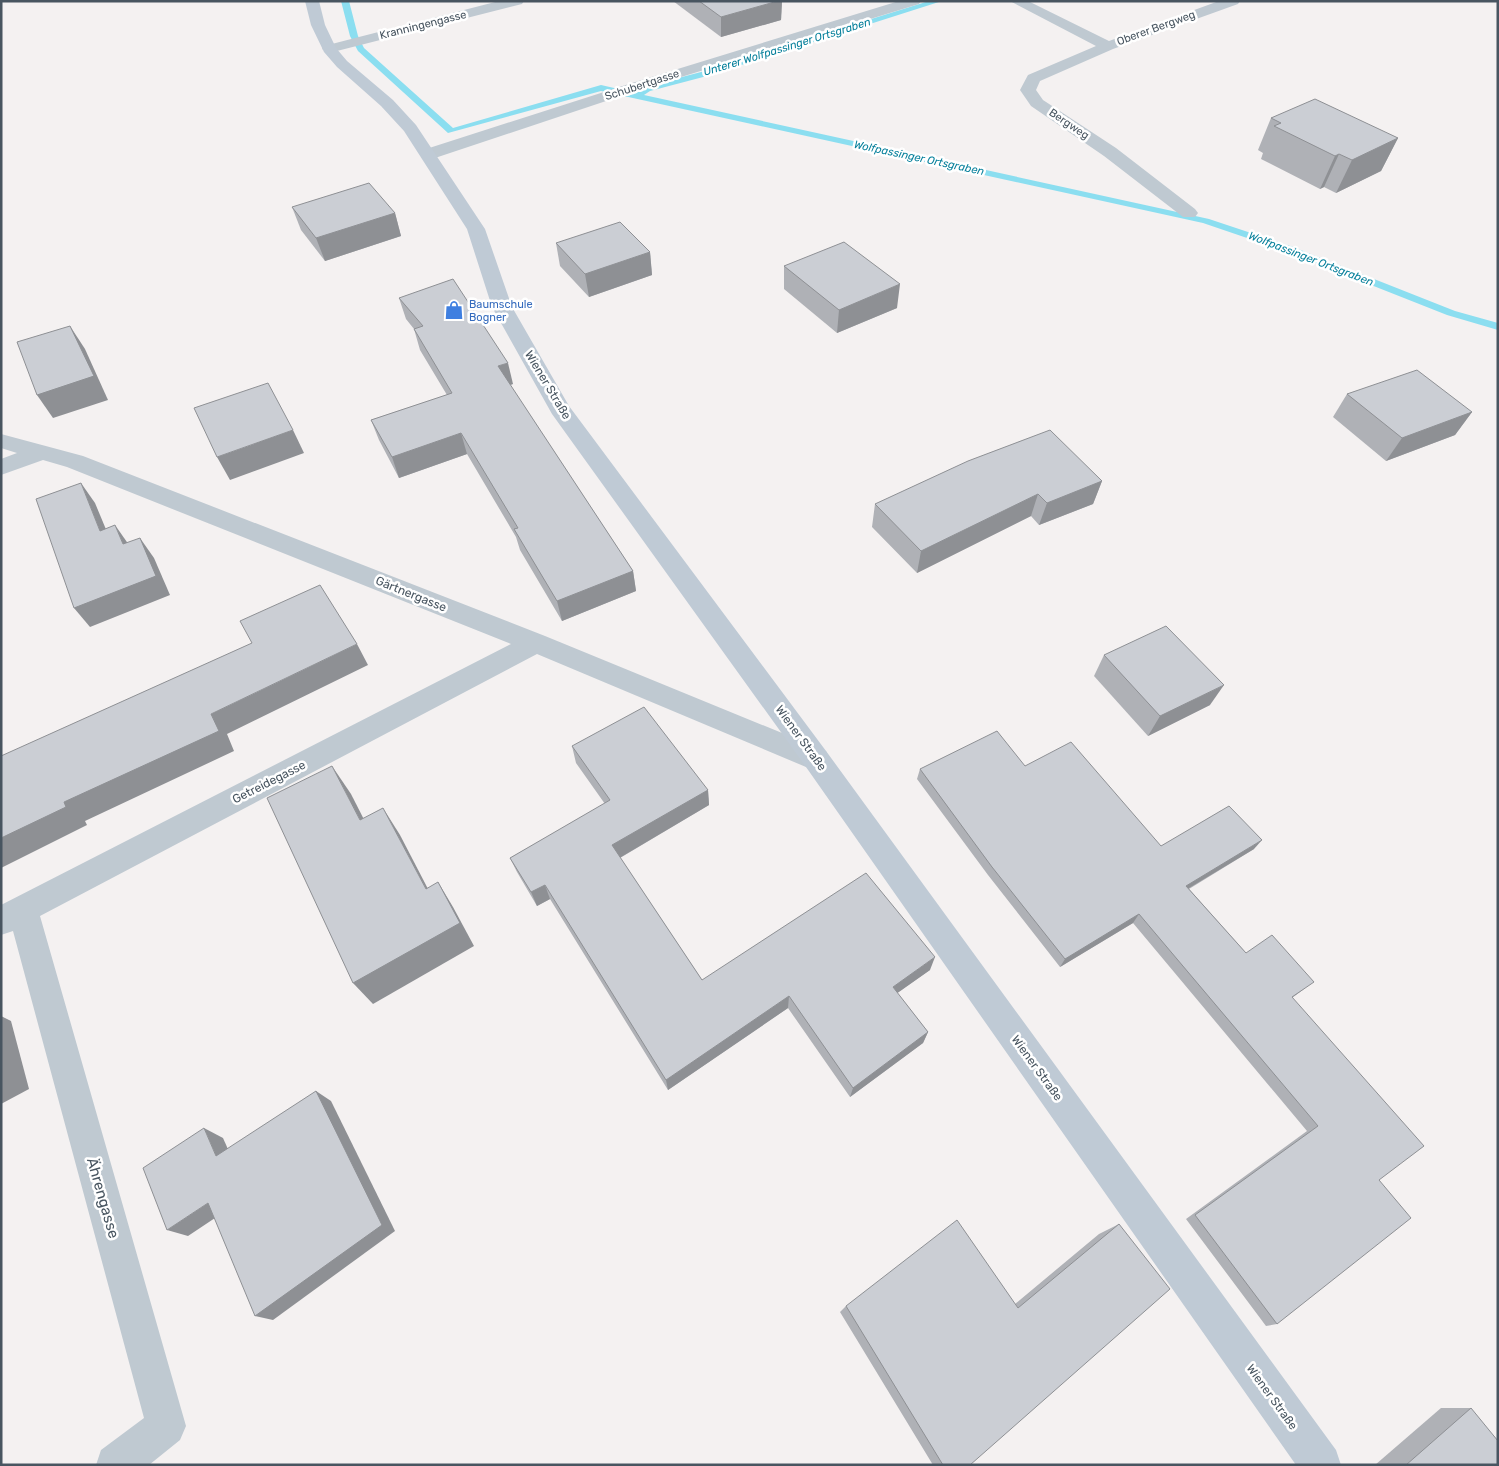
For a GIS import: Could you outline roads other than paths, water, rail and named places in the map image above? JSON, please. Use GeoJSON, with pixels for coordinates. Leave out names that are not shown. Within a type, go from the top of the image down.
{"type":"FeatureCollection","features":[{"type":"Feature","properties":{"kind":"main road","name":"Wiener Straße"},"geometry":{"type":"LineString","coordinates":[[312,1],[318,25],[329,49],[342,64],[387,103],[410,128],[429,154],[476,229],[502,307],[560,409],[816,759],[1321,1465]]}},
{"type":"Feature","properties":{"kind":"street","name":"Kranningengasse"},"geometry":{"type":"LineString","coordinates":[[329,49],[517,1]]}},
{"type":"Feature","properties":{"kind":"street","name":"Schubertgasse"},"geometry":{"type":"LineString","coordinates":[[429,154],[637,86],[914,1]]}},
{"type":"Feature","properties":{"kind":"street"},"geometry":{"type":"LineString","coordinates":[[1017,1],[1108,46]]}},
{"type":"Feature","properties":{"kind":"street","name":"Oberer Bergweg"},"geometry":{"type":"LineString","coordinates":[[1108,46],[1233,1]]}},
{"type":"Feature","properties":{"kind":"street","name":"Bergweg"},"geometry":{"type":"LineString","coordinates":[[1108,46],[1032,78],[1028,90],[1038,102],[1110,152],[1189,213]]}},
{"type":"Feature","properties":{"kind":"street","name":"Gärtnergasse"},"geometry":{"type":"LineString","coordinates":[[1,441],[75,461],[536,644],[816,759]]}},
{"type":"Feature","properties":{"kind":"street"},"geometry":{"type":"LineString","coordinates":[[1,467],[41,452]]}},
{"type":"Feature","properties":{"kind":"street","name":"Getreidegasse"},"geometry":{"type":"LineString","coordinates":[[12,915],[536,644]]}},
{"type":"Feature","properties":{"kind":"street","name":"Ährengasse"},"geometry":{"type":"LineString","coordinates":[[12,915],[166,1426],[116,1465]]}},
{"type":"Feature","properties":{"kind":"waterway","name":"Wolfpassinger Ortsgraben"},"geometry":{"type":"LineString","coordinates":[[345,1],[354,36],[361,49],[451,131],[601,88],[637,96]]}},
{"type":"Feature","properties":{"kind":"waterway","name":"Unterer Wolfpassinger Ortsgraben"},"geometry":{"type":"LineString","coordinates":[[637,96],[647,89],[704,74],[938,1]]}},
{"type":"Feature","properties":{"kind":"waterway","name":"Wolfpassinger Ortsgraben"},"geometry":{"type":"LineString","coordinates":[[637,96],[1206,221],[1289,249],[1451,313],[1498,327]]}},
{"type":"Feature","properties":{"kind":"place","name":"Baumschule Bogner"},"geometry":{"type":"Point","coordinates":[454,310]}}]}
